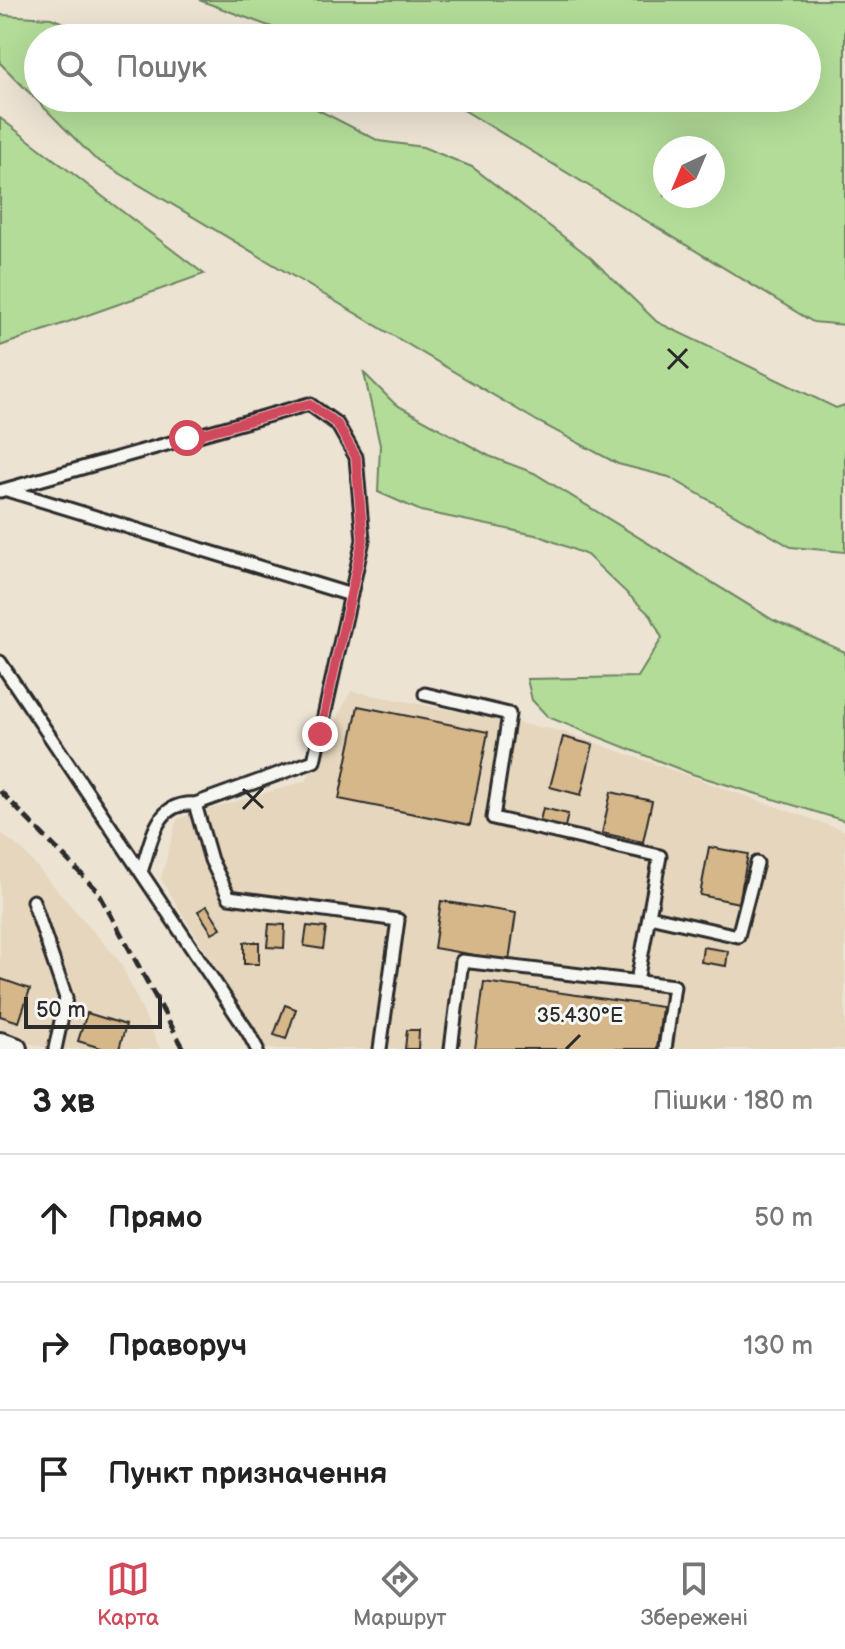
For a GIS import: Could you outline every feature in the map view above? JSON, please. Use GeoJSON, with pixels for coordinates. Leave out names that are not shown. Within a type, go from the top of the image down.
{"type":"FeatureCollection","features":[{"type":"Feature","properties":{"kind":"street"},"geometry":{"type":"LineString","coordinates":[[0,1044],[15,1049]]}},
{"type":"Feature","properties":{"kind":"lane"},"geometry":{"type":"LineString","coordinates":[[2,490],[309,404],[337,424],[356,457],[363,540],[314,761],[195,804],[179,803],[161,816],[141,872]]}},
{"type":"Feature","properties":{"kind":"lane"},"geometry":{"type":"LineString","coordinates":[[2,490],[351,595]]}},
{"type":"Feature","properties":{"kind":"lane"},"geometry":{"type":"LineString","coordinates":[[0,662],[257,1049]]}},
{"type":"Feature","properties":{"kind":"lane"},"geometry":{"type":"LineString","coordinates":[[425,694],[509,714],[493,818],[660,856],[637,981]]}},
{"type":"Feature","properties":{"kind":"lane"},"geometry":{"type":"LineString","coordinates":[[195,804],[211,860],[229,897],[398,920],[380,1049]]}},
{"type":"Feature","properties":{"kind":"lane"},"geometry":{"type":"LineString","coordinates":[[649,916],[738,936],[757,863]]}},
{"type":"Feature","properties":{"kind":"lane"},"geometry":{"type":"LineString","coordinates":[[33,901],[66,998],[55,1049]]}},
{"type":"Feature","properties":{"kind":"lane"},"geometry":{"type":"LineString","coordinates":[[451,1049],[462,961],[674,986],[665,1049]]}},
{"type":"Feature","properties":{"kind":"shaded area"},"geometry":{"type":"Polygon","coordinates":[[[351,691],[564,732],[845,831],[845,1049],[266,1049],[161,879],[177,819],[306,781],[351,691]]]}},
{"type":"Feature","properties":{"kind":"shaded area"},"geometry":{"type":"Polygon","coordinates":[[[0,832],[22,850],[120,962],[160,1049],[51,1049],[0,1035],[0,832]]]}},
{"type":"Feature","properties":{"kind":"green space"},"geometry":{"type":"Polygon","coordinates":[[[199,0],[845,0],[845,325],[813,322],[467,112],[821,112],[821,24],[263,24],[199,0]]]}},
{"type":"Feature","properties":{"kind":"green space"},"geometry":{"type":"Polygon","coordinates":[[[0,16],[51,18],[66,24],[24,24],[24,87],[0,63],[0,16]]]}},
{"type":"Feature","properties":{"kind":"green space"},"geometry":{"type":"Polygon","coordinates":[[[48,112],[322,112],[379,141],[423,147],[472,167],[590,257],[657,322],[836,408],[845,405],[845,552],[791,547],[669,477],[618,464],[537,421],[94,158],[48,112]]]}},
{"type":"Feature","properties":{"kind":"green space"},"geometry":{"type":"Polygon","coordinates":[[[0,118],[204,274],[0,346],[0,118]]]}},
{"type":"Feature","properties":{"kind":"green space"},"geometry":{"type":"Polygon","coordinates":[[[364,373],[395,404],[489,456],[534,473],[773,620],[845,652],[845,821],[692,774],[548,717],[532,700],[527,679],[638,677],[662,638],[651,616],[587,555],[540,536],[421,511],[378,492],[380,445],[364,373]]]}},
{"type":"Feature","properties":{"kind":"building"},"geometry":{"type":"Polygon","coordinates":[[[358,706],[488,732],[470,825],[339,799],[358,706]]]}},
{"type":"Feature","properties":{"kind":"building"},"geometry":{"type":"Polygon","coordinates":[[[563,737],[593,745],[581,795],[550,787],[563,737]]]}},
{"type":"Feature","properties":{"kind":"building"},"geometry":{"type":"Polygon","coordinates":[[[611,792],[652,801],[643,842],[602,833],[611,792]]]}},
{"type":"Feature","properties":{"kind":"building"},"geometry":{"type":"Polygon","coordinates":[[[543,808],[568,814],[564,831],[539,825],[543,808]]]}},
{"type":"Feature","properties":{"kind":"building"},"geometry":{"type":"Polygon","coordinates":[[[709,847],[748,854],[739,903],[700,895],[709,847]]]}},
{"type":"Feature","properties":{"kind":"building"},"geometry":{"type":"Polygon","coordinates":[[[441,901],[516,913],[509,961],[434,948],[441,901]]]}},
{"type":"Feature","properties":{"kind":"building"},"geometry":{"type":"Polygon","coordinates":[[[207,906],[221,928],[212,933],[198,911],[207,906]]]}},
{"type":"Feature","properties":{"kind":"building"},"geometry":{"type":"Polygon","coordinates":[[[269,924],[285,925],[284,948],[267,947],[269,924]]]}},
{"type":"Feature","properties":{"kind":"building"},"geometry":{"type":"Polygon","coordinates":[[[307,926],[326,928],[323,949],[304,946],[307,926]]]}},
{"type":"Feature","properties":{"kind":"building"},"geometry":{"type":"Polygon","coordinates":[[[244,942],[259,942],[259,964],[244,964],[244,942]]]}},
{"type":"Feature","properties":{"kind":"building"},"geometry":{"type":"Polygon","coordinates":[[[703,947],[728,951],[726,966],[701,962],[703,947]]]}},
{"type":"Feature","properties":{"kind":"building"},"geometry":{"type":"Polygon","coordinates":[[[1,979],[30,989],[19,1022],[0,1016],[1,979]]]}},
{"type":"Feature","properties":{"kind":"building"},"geometry":{"type":"Polygon","coordinates":[[[484,982],[662,1007],[657,1049],[475,1049],[484,982]]]}},
{"type":"Feature","properties":{"kind":"building"},"geometry":{"type":"Polygon","coordinates":[[[285,1005],[296,1009],[286,1039],[274,1035],[285,1005]]]}},
{"type":"Feature","properties":{"kind":"building"},"geometry":{"type":"Polygon","coordinates":[[[87,1013],[126,1025],[119,1049],[104,1049],[78,1041],[87,1013]]]}},
{"type":"Feature","properties":{"kind":"building"},"geometry":{"type":"Polygon","coordinates":[[[407,1030],[419,1030],[418,1049],[405,1049],[407,1030]]]}},
{"type":"Feature","properties":{"kind":"railway"},"geometry":{"type":"LineString","coordinates":[[0,791],[97,890],[184,1049]]}},
{"type":"Feature","properties":{"kind":"route"},"geometry":{"type":"LineString","coordinates":[[187,438],[309,404],[337,424],[356,457],[363,540],[320,734]]}}]}
